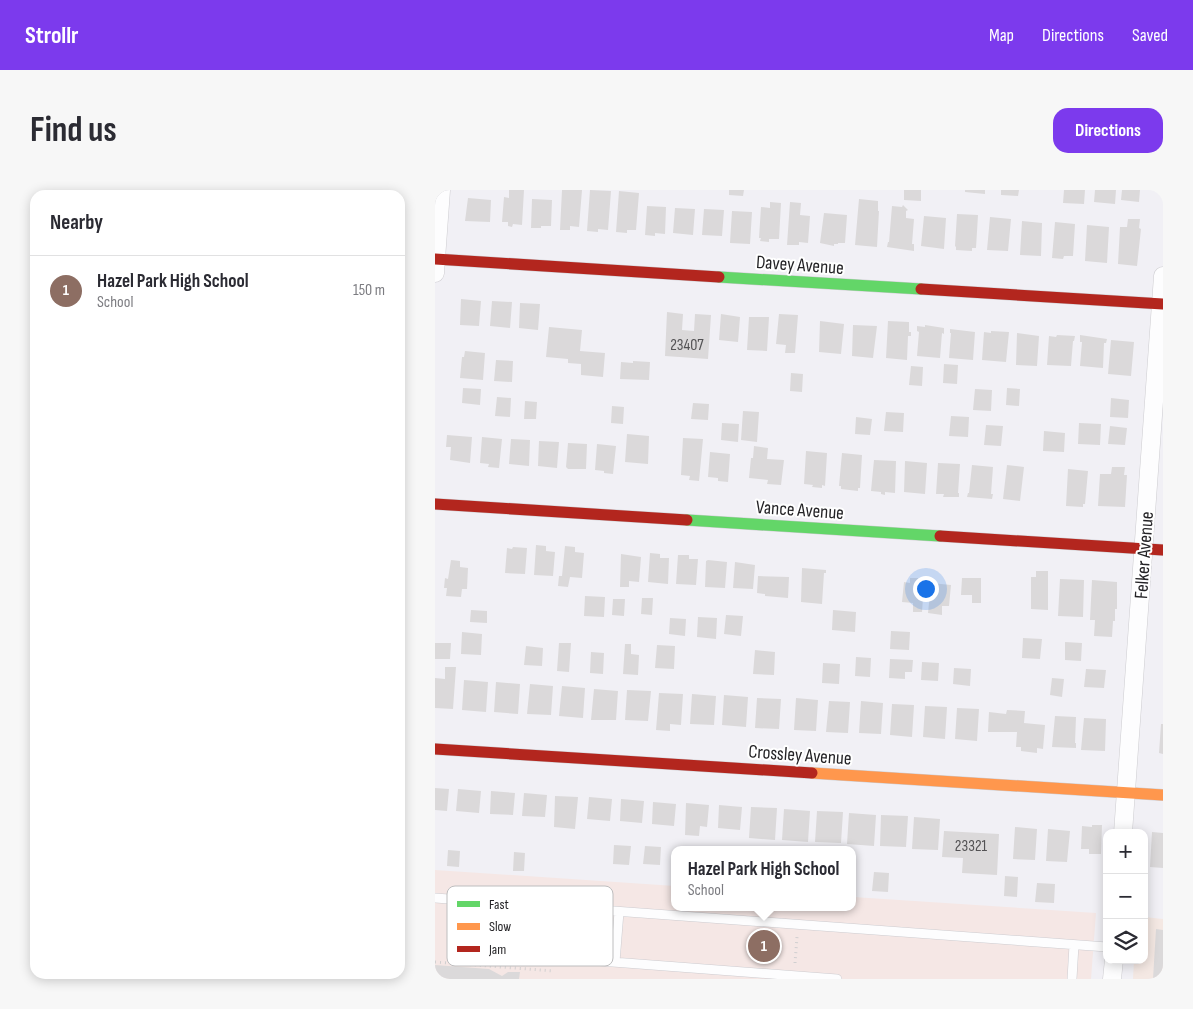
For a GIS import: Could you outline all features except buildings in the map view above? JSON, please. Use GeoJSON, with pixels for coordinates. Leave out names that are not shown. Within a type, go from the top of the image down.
{"type":"FeatureCollection","features":[{"type":"Feature","properties":{"kind":"street"},"geometry":{"type":"LineString","coordinates":[[435,264],[441,190]]}},
{"type":"Feature","properties":{"kind":"street","name":"Davey Avenue"},"geometry":{"type":"LineString","coordinates":[[435,264],[1162,304]]}},
{"type":"Feature","properties":{"kind":"street","name":"Felker Avenue"},"geometry":{"type":"LineString","coordinates":[[1123,829],[1163,276]]}},
{"type":"Feature","properties":{"kind":"street","name":"Vance Avenue"},"geometry":{"type":"LineString","coordinates":[[435,504],[1163,550]]}},
{"type":"Feature","properties":{"kind":"street","name":"Crossley Avenue"},"geometry":{"type":"LineString","coordinates":[[435,749],[1163,795]]}},
{"type":"Feature","properties":{"kind":"street"},"geometry":{"type":"LineString","coordinates":[[1112,979],[1114,964]]}},
{"type":"Feature","properties":{"kind":"lane"},"geometry":{"type":"LineString","coordinates":[[613,912],[1103,947]]}},
{"type":"Feature","properties":{"kind":"lane"},"geometry":{"type":"LineString","coordinates":[[619,912],[615,962],[837,979]]}},
{"type":"Feature","properties":{"kind":"lane"},"geometry":{"type":"LineString","coordinates":[[1072,979],[1074,945]]}},
{"type":"Feature","properties":{"kind":"path"},"geometry":{"type":"LineString","coordinates":[[794,976],[798,925]]}},
{"type":"Feature","properties":{"kind":"path"},"geometry":{"type":"LineString","coordinates":[[489,966],[556,971]]}},
{"type":"Feature","properties":{"kind":"shaded area"},"geometry":{"type":"Polygon","coordinates":[[[435,870],[671,886],[671,911],[856,911],[856,897],[1096,913],[1091,979],[435,979],[435,870]]]}},
{"type":"Feature","properties":{"kind":"shaded area"},"geometry":{"type":"Polygon","coordinates":[[[1148,917],[1163,919],[1163,979],[1133,979],[1134,964],[1148,964],[1148,917]]]}},
{"type":"Feature","properties":{"kind":"traffic: fast"},"geometry":{"type":"LineString","coordinates":[[719,277],[921,289]]}},
{"type":"Feature","properties":{"kind":"traffic: fast"},"geometry":{"type":"LineString","coordinates":[[687,520],[940,536]]}},
{"type":"Feature","properties":{"kind":"traffic: slow"},"geometry":{"type":"LineString","coordinates":[[812,773],[1163,795]]}},
{"type":"Feature","properties":{"kind":"traffic: jam"},"geometry":{"type":"LineString","coordinates":[[435,259],[719,277]]}},
{"type":"Feature","properties":{"kind":"traffic: jam"},"geometry":{"type":"LineString","coordinates":[[921,289],[1163,304]]}},
{"type":"Feature","properties":{"kind":"traffic: jam"},"geometry":{"type":"LineString","coordinates":[[435,504],[687,520]]}},
{"type":"Feature","properties":{"kind":"traffic: jam"},"geometry":{"type":"LineString","coordinates":[[940,536],[1163,550]]}},
{"type":"Feature","properties":{"kind":"traffic: jam"},"geometry":{"type":"LineString","coordinates":[[435,749],[812,773]]}},
{"type":"Feature","properties":{"kind":"place","name":"Hazel Park High School"},"geometry":{"type":"Point","coordinates":[764,946]}}]}
